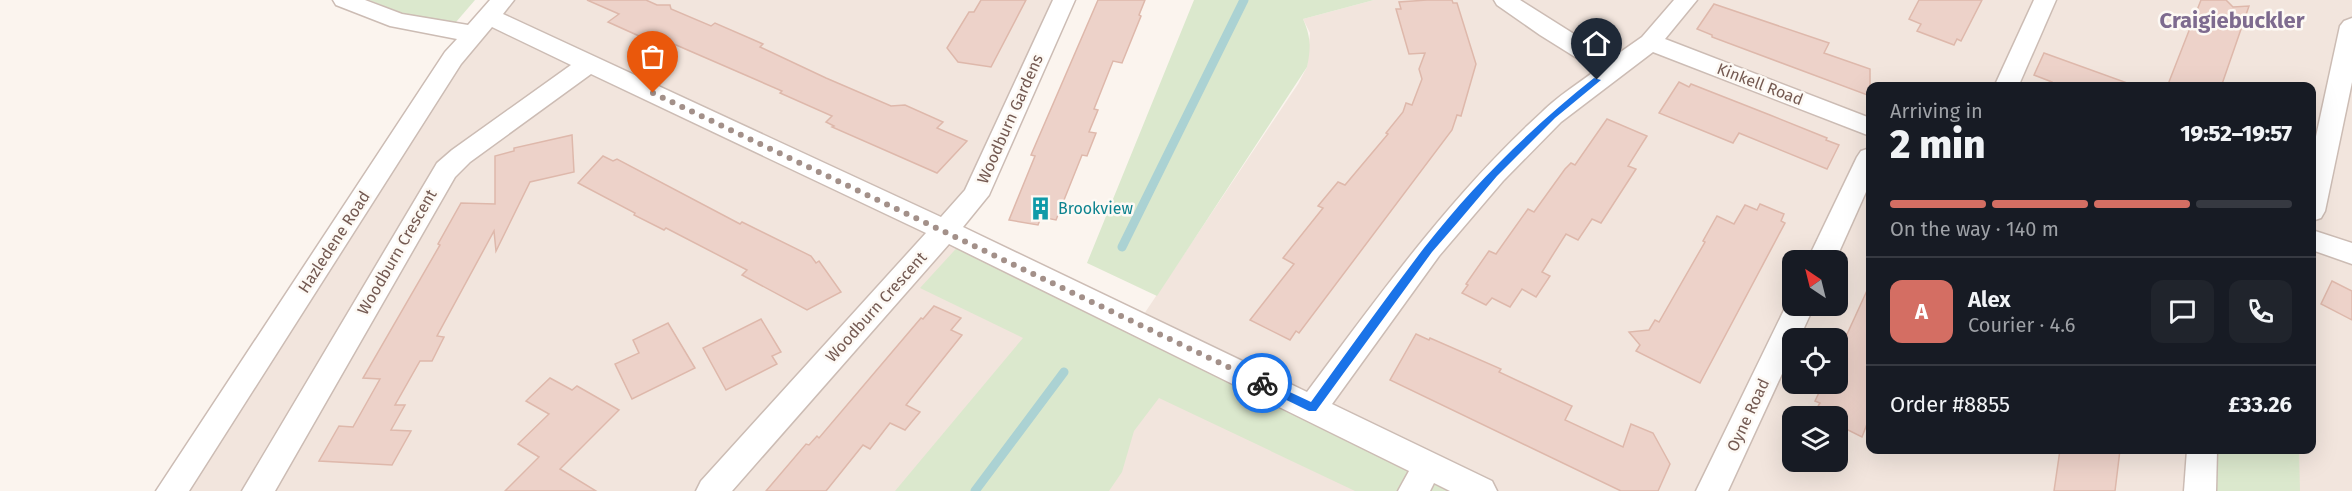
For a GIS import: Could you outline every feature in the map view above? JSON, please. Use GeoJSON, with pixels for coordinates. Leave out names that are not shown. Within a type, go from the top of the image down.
{"type":"FeatureCollection","features":[{"type":"Feature","properties":{"kind":"street"},"geometry":{"type":"LineString","coordinates":[[344,0],[398,21],[489,17],[945,230],[1312,408],[1421,478],[1481,491]]}},
{"type":"Feature","properties":{"kind":"street","name":"Woodburn Gardens"},"geometry":{"type":"LineString","coordinates":[[945,230],[976,195],[1064,0]]}},
{"type":"Feature","properties":{"kind":"street"},"geometry":{"type":"LineString","coordinates":[[1505,0],[1548,30],[1612,69]]}},
{"type":"Feature","properties":{"kind":"street"},"geometry":{"type":"LineString","coordinates":[[1312,408],[1429,249],[1487,182],[1552,116],[1650,42],[1686,0]]}},
{"type":"Feature","properties":{"kind":"street"},"geometry":{"type":"LineString","coordinates":[[2008,82],[2045,0]]}},
{"type":"Feature","properties":{"kind":"street","name":"Hazledene Road"},"geometry":{"type":"LineString","coordinates":[[172,491],[453,58],[489,17]]}},
{"type":"Feature","properties":{"kind":"street"},"geometry":{"type":"LineString","coordinates":[[2316,194],[2350,52],[2352,26]]}},
{"type":"Feature","properties":{"kind":"street","name":"Kinkell Road"},"geometry":{"type":"LineString","coordinates":[[1650,42],[1866,125]]}},
{"type":"Feature","properties":{"kind":"street","name":"Woodburn Crescent"},"geometry":{"type":"LineString","coordinates":[[258,491],[446,170],[460,156],[591,63]]}},
{"type":"Feature","properties":{"kind":"street"},"geometry":{"type":"LineString","coordinates":[[1826,250],[1866,165]]}},
{"type":"Feature","properties":{"kind":"street","name":"Woodburn Crescent"},"geometry":{"type":"LineString","coordinates":[[712,491],[945,230]]}},
{"type":"Feature","properties":{"kind":"street"},"geometry":{"type":"LineString","coordinates":[[2316,241],[2352,254]]}},
{"type":"Feature","properties":{"kind":"street","name":"Oyne Road"},"geometry":{"type":"LineString","coordinates":[[1712,491],[1795,316]]}},
{"type":"Feature","properties":{"kind":"street"},"geometry":{"type":"LineString","coordinates":[[2200,491],[2202,454]]}},
{"type":"Feature","properties":{"kind":"shaded area"},"geometry":{"type":"Polygon","coordinates":[[[503,0],[1064,0],[945,230],[1138,323],[1298,84],[1307,67],[1310,33],[1303,19],[1374,0],[2352,0],[2352,491],[172,491],[503,0]]]}},
{"type":"Feature","properties":{"kind":"green space"},"geometry":{"type":"Polygon","coordinates":[[[369,0],[475,0],[450,29],[423,22],[369,0]]]}},
{"type":"Feature","properties":{"kind":"green space"},"geometry":{"type":"Polygon","coordinates":[[[1194,0],[1374,0],[1303,19],[1308,31],[1309,43],[1307,67],[1157,296],[1087,263],[1194,0]]]}},
{"type":"Feature","properties":{"kind":"green space"},"geometry":{"type":"Polygon","coordinates":[[[964,240],[1481,491],[1355,491],[1159,398],[1134,431],[1122,472],[1109,491],[895,491],[1023,338],[920,288],[964,240]]]}},
{"type":"Feature","properties":{"kind":"green space"},"geometry":{"type":"Polygon","coordinates":[[[2202,454],[2299,454],[2300,491],[2200,491],[2202,454]]]}},
{"type":"Feature","properties":{"kind":"building"},"geometry":{"type":"Polygon","coordinates":[[[587,0],[646,0],[657,5],[670,5],[671,9],[711,26],[715,23],[763,44],[760,47],[891,106],[905,105],[943,122],[937,128],[967,141],[937,173],[832,127],[834,126],[826,122],[832,116],[780,93],[782,91],[653,35],[648,40],[608,22],[619,14],[587,0]]]}},
{"type":"Feature","properties":{"kind":"building"},"geometry":{"type":"Polygon","coordinates":[[[981,0],[1026,0],[991,67],[958,62],[947,48],[969,12],[974,12],[981,0]]]}},
{"type":"Feature","properties":{"kind":"building"},"geometry":{"type":"Polygon","coordinates":[[[1098,0],[1145,0],[1122,63],[1113,61],[1094,109],[1098,110],[1089,132],[1096,133],[1087,156],[1082,155],[1056,220],[1041,217],[1038,225],[1009,220],[1035,156],[1031,155],[1098,0]]]}},
{"type":"Feature","properties":{"kind":"building"},"geometry":{"type":"Polygon","coordinates":[[[1452,0],[1453,3],[1457,3],[1476,64],[1461,116],[1457,115],[1452,130],[1299,333],[1296,331],[1290,340],[1250,320],[1294,264],[1283,258],[1323,208],[1318,206],[1338,182],[1345,185],[1388,134],[1386,133],[1403,112],[1406,103],[1412,105],[1422,79],[1419,69],[1425,53],[1409,54],[1396,9],[1401,9],[1399,2],[1452,0]]]}},
{"type":"Feature","properties":{"kind":"building"},"geometry":{"type":"Polygon","coordinates":[[[1919,0],[1982,0],[1961,41],[1957,39],[1954,45],[1917,31],[1921,24],[1909,19],[1919,0]]]}},
{"type":"Feature","properties":{"kind":"building"},"geometry":{"type":"Polygon","coordinates":[[[2201,0],[2226,0],[2233,7],[2249,6],[2223,82],[2169,82],[2201,0]]]}},
{"type":"Feature","properties":{"kind":"building"},"geometry":{"type":"Polygon","coordinates":[[[1714,4],[1829,43],[1824,53],[1870,69],[1870,82],[1866,82],[1866,95],[1712,37],[1697,29],[1714,4]]]}},
{"type":"Feature","properties":{"kind":"building"},"geometry":{"type":"Polygon","coordinates":[[[2044,53],[2124,82],[2052,82],[2034,75],[2044,53]]]}},
{"type":"Feature","properties":{"kind":"building"},"geometry":{"type":"Polygon","coordinates":[[[1679,82],[1689,87],[1691,84],[1770,115],[1839,145],[1827,169],[1739,133],[1733,143],[1659,113],[1679,82]]]}},
{"type":"Feature","properties":{"kind":"building"},"geometry":{"type":"Polygon","coordinates":[[[1607,119],[1647,136],[1628,166],[1636,169],[1601,223],[1592,219],[1578,240],[1566,234],[1542,272],[1550,276],[1536,297],[1522,289],[1510,307],[1492,298],[1486,305],[1462,293],[1489,251],[1496,254],[1528,209],[1534,212],[1565,169],[1571,163],[1575,165],[1607,119]]]}},
{"type":"Feature","properties":{"kind":"building"},"geometry":{"type":"Polygon","coordinates":[[[572,135],[574,172],[530,182],[496,251],[494,231],[437,336],[444,337],[432,361],[420,361],[395,405],[405,405],[391,430],[411,431],[392,465],[319,461],[339,426],[353,427],[380,379],[363,378],[440,245],[438,244],[461,203],[495,204],[495,156],[514,151],[514,148],[572,135]]]}},
{"type":"Feature","properties":{"kind":"building"},"geometry":{"type":"Polygon","coordinates":[[[603,156],[613,161],[617,159],[740,224],[742,222],[811,256],[816,263],[819,261],[841,292],[807,310],[742,275],[747,270],[666,228],[664,230],[634,215],[635,213],[578,183],[603,156]]]}},
{"type":"Feature","properties":{"kind":"building"},"geometry":{"type":"Polygon","coordinates":[[[1760,204],[1784,214],[1781,221],[1785,223],[1700,383],[1636,351],[1640,345],[1629,332],[1649,330],[1655,320],[1659,322],[1705,242],[1703,241],[1717,216],[1734,224],[1745,205],[1757,210],[1760,204]]]}},
{"type":"Feature","properties":{"kind":"building"},"geometry":{"type":"Polygon","coordinates":[[[2332,281],[2352,291],[2352,320],[2321,304],[2332,281]]]}},
{"type":"Feature","properties":{"kind":"building"},"geometry":{"type":"Polygon","coordinates":[[[1866,293],[1866,426],[1862,437],[1848,430],[1848,406],[1818,406],[1820,403],[1815,401],[1818,394],[1848,394],[1848,332],[1866,293]]]}},
{"type":"Feature","properties":{"kind":"building"},"geometry":{"type":"Polygon","coordinates":[[[934,306],[961,318],[951,330],[962,335],[906,405],[920,412],[905,430],[890,423],[870,449],[863,445],[826,491],[766,491],[806,444],[809,445],[817,436],[819,438],[921,318],[923,319],[934,306]]]}},
{"type":"Feature","properties":{"kind":"building"},"geometry":{"type":"Polygon","coordinates":[[[761,319],[781,352],[772,356],[777,364],[726,390],[703,348],[761,319]]]}},
{"type":"Feature","properties":{"kind":"building"},"geometry":{"type":"Polygon","coordinates":[[[668,323],[695,368],[632,399],[615,364],[639,353],[633,340],[668,323]]]}},
{"type":"Feature","properties":{"kind":"building"},"geometry":{"type":"Polygon","coordinates":[[[1416,334],[1501,369],[1499,372],[1572,406],[1565,420],[1623,447],[1631,424],[1653,433],[1670,464],[1658,491],[1621,491],[1390,380],[1416,334]]]}},
{"type":"Feature","properties":{"kind":"building"},"geometry":{"type":"Polygon","coordinates":[[[550,378],[572,390],[577,386],[619,410],[560,469],[596,491],[505,491],[539,457],[518,444],[549,414],[526,401],[550,378]]]}},
{"type":"Feature","properties":{"kind":"building"},"geometry":{"type":"Polygon","coordinates":[[[2059,454],[2120,454],[2115,491],[2054,491],[2059,454]]]}},
{"type":"Feature","properties":{"kind":"waterway"},"geometry":{"type":"LineString","coordinates":[[1122,247],[1244,0]]}},
{"type":"Feature","properties":{"kind":"waterway"},"geometry":{"type":"LineString","coordinates":[[975,491],[1064,372]]}},
{"type":"Feature","properties":{"kind":"way so far"},"geometry":{"type":"LineString","coordinates":[[653,93],[945,230],[1262,383]]}},
{"type":"Feature","properties":{"kind":"place","name":"Brookview"},"geometry":{"type":"Point","coordinates":[1040,208]}},
{"type":"Feature","properties":{"kind":"district","name":"Craigiebuckler"},"geometry":{"type":"Point","coordinates":[2232,20]}},
{"type":"Feature","properties":{"kind":"route"},"geometry":{"type":"LineString","coordinates":[[1262,383],[1312,408],[1429,249],[1494,174],[1552,116],[1597,80]]}}]}
